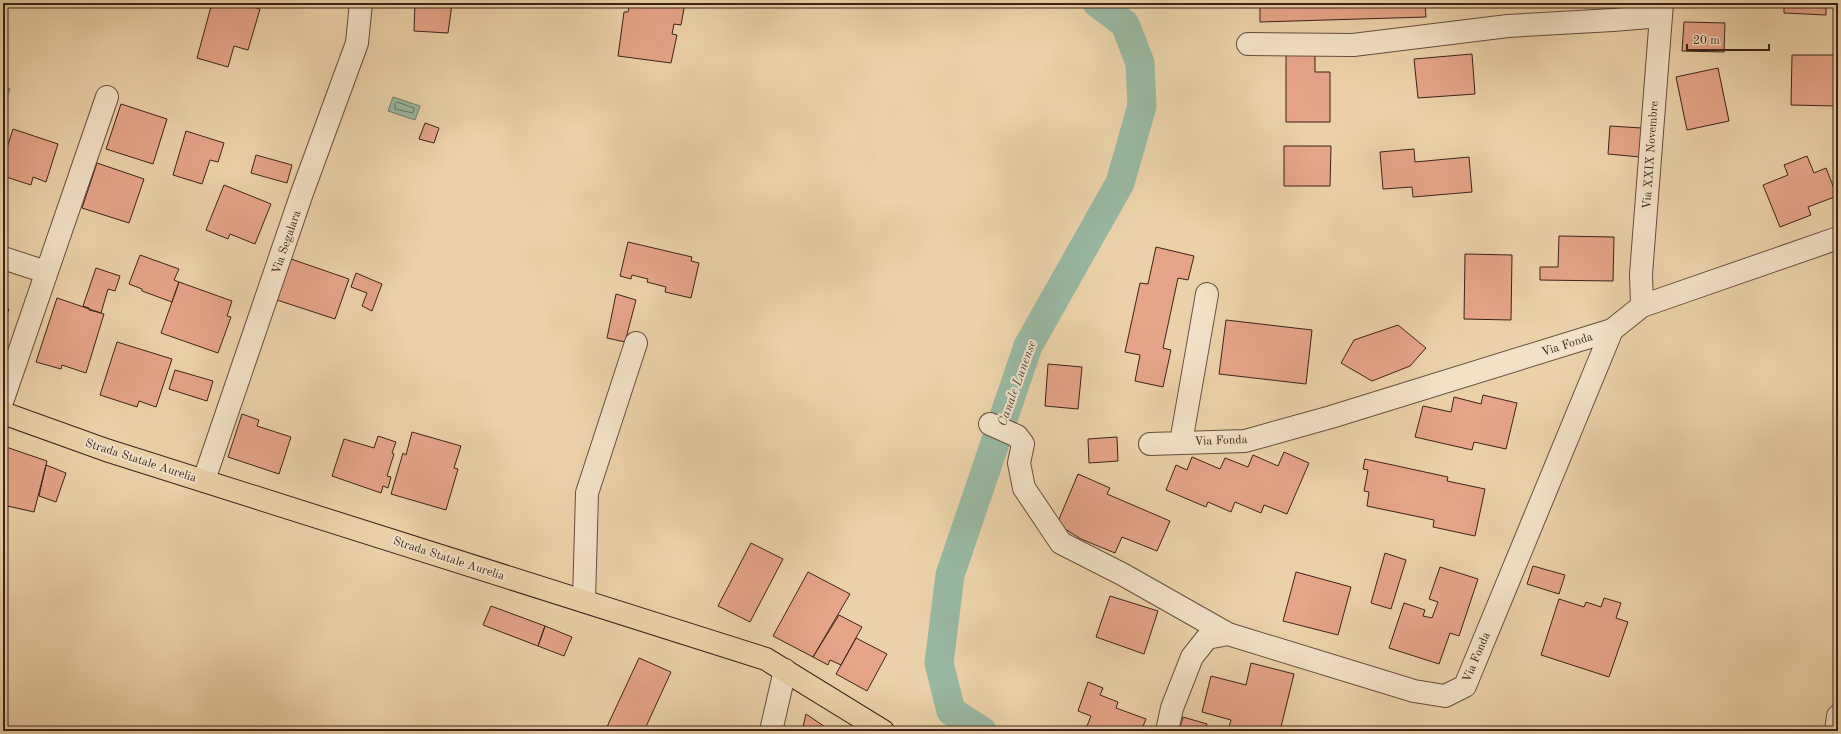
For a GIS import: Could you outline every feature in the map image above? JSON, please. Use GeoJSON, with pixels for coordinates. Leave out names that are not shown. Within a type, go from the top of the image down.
{"type":"FeatureCollection","features":[{"type":"Feature","properties":{"kind":"main road","name":"Strada Statale Aurelia"},"geometry":{"type":"LineString","coordinates":[[3,414],[106,450],[766,659],[883,731]]}},
{"type":"Feature","properties":{"kind":"street","name":"Via Segalara"},"geometry":{"type":"LineString","coordinates":[[204,480],[302,193],[356,43],[361,3]]}},
{"type":"Feature","properties":{"kind":"street"},"geometry":{"type":"LineString","coordinates":[[1248,44],[1353,45],[1508,26],[1661,10]]}},
{"type":"Feature","properties":{"kind":"street","name":"Via XXIX Novembre"},"geometry":{"type":"LineString","coordinates":[[1642,306],[1641,274],[1661,10]]}},
{"type":"Feature","properties":{"kind":"street"},"geometry":{"type":"LineString","coordinates":[[3,399],[106,97]]}},
{"type":"Feature","properties":{"kind":"street","name":"Via Fonda"},"geometry":{"type":"LineString","coordinates":[[1150,444],[1245,441],[1338,415],[1612,330],[1642,306],[1838,238]]}},
{"type":"Feature","properties":{"kind":"street"},"geometry":{"type":"LineString","coordinates":[[3,258],[46,272]]}},
{"type":"Feature","properties":{"kind":"street"},"geometry":{"type":"LineString","coordinates":[[1182,442],[1207,294]]}},
{"type":"Feature","properties":{"kind":"street","name":"Via Fonda"},"geometry":{"type":"LineString","coordinates":[[1167,731],[1172,708],[1192,657],[1207,638],[1228,634],[1414,691],[1444,696],[1465,686],[1612,330]]}},
{"type":"Feature","properties":{"kind":"street"},"geometry":{"type":"LineString","coordinates":[[584,601],[587,493],[636,343]]}},
{"type":"Feature","properties":{"kind":"street"},"geometry":{"type":"LineString","coordinates":[[990,424],[1017,436],[1023,444],[1019,463],[1024,488],[1061,543],[1122,574],[1228,634]]}},
{"type":"Feature","properties":{"kind":"street"},"geometry":{"type":"LineString","coordinates":[[771,731],[785,670]]}},
{"type":"Feature","properties":{"kind":"street"},"geometry":{"type":"LineString","coordinates":[[1836,731],[1838,716]]}},
{"type":"Feature","properties":{"kind":"water"},"geometry":{"type":"Polygon","coordinates":[[[3,86],[10,89],[4,104],[3,103],[3,86]]]}},
{"type":"Feature","properties":{"kind":"water"},"geometry":{"type":"Polygon","coordinates":[[[393,97],[420,106],[415,120],[388,111],[393,97]]]}},
{"type":"Feature","properties":{"kind":"building"},"geometry":{"type":"Polygon","coordinates":[[[212,3],[239,3],[260,9],[248,50],[234,46],[228,67],[197,58],[212,3]]]}},
{"type":"Feature","properties":{"kind":"building"},"geometry":{"type":"Polygon","coordinates":[[[415,3],[452,4],[448,33],[414,31],[415,3]]]}},
{"type":"Feature","properties":{"kind":"building"},"geometry":{"type":"Polygon","coordinates":[[[630,3],[685,3],[681,25],[674,24],[672,34],[677,35],[671,63],[618,56],[624,12],[628,12],[630,3]]]}},
{"type":"Feature","properties":{"kind":"building"},"geometry":{"type":"Polygon","coordinates":[[[1260,3],[1425,3],[1426,17],[1260,22],[1260,3]]]}},
{"type":"Feature","properties":{"kind":"building"},"geometry":{"type":"Polygon","coordinates":[[[1784,3],[1826,3],[1826,15],[1784,13],[1784,3]]]}},
{"type":"Feature","properties":{"kind":"building"},"geometry":{"type":"Polygon","coordinates":[[[1684,22],[1725,23],[1724,52],[1682,51],[1684,22]]]}},
{"type":"Feature","properties":{"kind":"building"},"geometry":{"type":"Polygon","coordinates":[[[1286,53],[1315,54],[1315,72],[1330,72],[1330,122],[1286,122],[1286,53]]]}},
{"type":"Feature","properties":{"kind":"building"},"geometry":{"type":"Polygon","coordinates":[[[1472,54],[1475,94],[1418,98],[1414,59],[1472,54]]]}},
{"type":"Feature","properties":{"kind":"building"},"geometry":{"type":"Polygon","coordinates":[[[1792,55],[1837,55],[1836,106],[1791,105],[1792,55]]]}},
{"type":"Feature","properties":{"kind":"building"},"geometry":{"type":"Polygon","coordinates":[[[1718,68],[1729,121],[1687,130],[1676,77],[1718,68]]]}},
{"type":"Feature","properties":{"kind":"building"},"geometry":{"type":"Polygon","coordinates":[[[121,104],[167,119],[153,164],[106,149],[121,104]]]}},
{"type":"Feature","properties":{"kind":"building"},"geometry":{"type":"Polygon","coordinates":[[[425,123],[439,128],[434,143],[419,139],[425,123]]]}},
{"type":"Feature","properties":{"kind":"building"},"geometry":{"type":"Polygon","coordinates":[[[1610,126],[1642,128],[1640,157],[1608,154],[1610,126]]]}},
{"type":"Feature","properties":{"kind":"building"},"geometry":{"type":"Polygon","coordinates":[[[13,129],[58,144],[46,182],[33,177],[31,185],[3,176],[3,160],[13,129]]]}},
{"type":"Feature","properties":{"kind":"building"},"geometry":{"type":"Polygon","coordinates":[[[186,131],[224,143],[218,162],[210,160],[202,184],[173,175],[186,131]]]}},
{"type":"Feature","properties":{"kind":"building"},"geometry":{"type":"Polygon","coordinates":[[[1284,146],[1331,146],[1330,186],[1284,186],[1284,146]]]}},
{"type":"Feature","properties":{"kind":"building"},"geometry":{"type":"Polygon","coordinates":[[[1414,149],[1415,162],[1469,157],[1472,192],[1413,197],[1412,187],[1383,189],[1380,152],[1414,149]]]}},
{"type":"Feature","properties":{"kind":"building"},"geometry":{"type":"Polygon","coordinates":[[[256,155],[292,165],[287,183],[251,173],[256,155]]]}},
{"type":"Feature","properties":{"kind":"building"},"geometry":{"type":"Polygon","coordinates":[[[1807,156],[1814,173],[1826,168],[1837,196],[1808,207],[1811,215],[1780,227],[1763,185],[1788,175],[1784,165],[1807,156]]]}},
{"type":"Feature","properties":{"kind":"building"},"geometry":{"type":"Polygon","coordinates":[[[97,163],[144,179],[129,223],[82,208],[97,163]]]}},
{"type":"Feature","properties":{"kind":"building"},"geometry":{"type":"Polygon","coordinates":[[[224,185],[271,204],[255,244],[230,234],[228,239],[206,230],[224,185]]]}},
{"type":"Feature","properties":{"kind":"building"},"geometry":{"type":"Polygon","coordinates":[[[1559,236],[1614,237],[1613,281],[1540,280],[1540,267],[1558,267],[1559,236]]]}},
{"type":"Feature","properties":{"kind":"building"},"geometry":{"type":"Polygon","coordinates":[[[628,242],[692,257],[691,261],[699,263],[691,298],[665,292],[666,287],[647,282],[648,279],[632,275],[631,279],[620,276],[628,242]]]}},
{"type":"Feature","properties":{"kind":"building"},"geometry":{"type":"Polygon","coordinates":[[[1156,247],[1194,256],[1188,280],[1178,278],[1163,348],[1171,350],[1163,387],[1135,381],[1140,355],[1125,352],[1140,283],[1148,284],[1156,247]]]}},
{"type":"Feature","properties":{"kind":"building"},"geometry":{"type":"Polygon","coordinates":[[[1465,254],[1512,255],[1511,320],[1464,319],[1465,254]]]}},
{"type":"Feature","properties":{"kind":"building"},"geometry":{"type":"Polygon","coordinates":[[[140,255],[179,269],[174,280],[179,282],[172,302],[142,291],[142,289],[129,284],[140,255]]]}},
{"type":"Feature","properties":{"kind":"building"},"geometry":{"type":"Polygon","coordinates":[[[291,259],[349,279],[335,319],[277,300],[291,259]]]}},
{"type":"Feature","properties":{"kind":"building"},"geometry":{"type":"Polygon","coordinates":[[[96,268],[120,276],[115,291],[108,289],[101,313],[89,310],[89,308],[83,306],[96,268]]]}},
{"type":"Feature","properties":{"kind":"building"},"geometry":{"type":"Polygon","coordinates":[[[356,273],[382,284],[372,311],[362,306],[367,293],[351,287],[356,273]]]}},
{"type":"Feature","properties":{"kind":"building"},"geometry":{"type":"Polygon","coordinates":[[[179,282],[232,301],[227,316],[231,317],[218,353],[161,333],[179,282]]]}},
{"type":"Feature","properties":{"kind":"building"},"geometry":{"type":"Polygon","coordinates":[[[616,294],[636,300],[625,342],[607,338],[616,294]]]}},
{"type":"Feature","properties":{"kind":"building"},"geometry":{"type":"Polygon","coordinates":[[[3,298],[8,299],[5,308],[9,309],[3,327],[3,298]]]}},
{"type":"Feature","properties":{"kind":"building"},"geometry":{"type":"Polygon","coordinates":[[[57,298],[104,314],[86,373],[62,365],[61,369],[36,362],[57,298]]]}},
{"type":"Feature","properties":{"kind":"building"},"geometry":{"type":"Polygon","coordinates":[[[1226,320],[1312,330],[1306,384],[1219,374],[1226,320]]]}},
{"type":"Feature","properties":{"kind":"building"},"geometry":{"type":"Polygon","coordinates":[[[1398,325],[1426,348],[1410,366],[1372,381],[1341,363],[1354,340],[1398,325]]]}},
{"type":"Feature","properties":{"kind":"building"},"geometry":{"type":"Polygon","coordinates":[[[117,342],[172,359],[156,407],[139,401],[137,407],[100,395],[117,342]]]}},
{"type":"Feature","properties":{"kind":"building"},"geometry":{"type":"Polygon","coordinates":[[[1048,364],[1082,367],[1078,409],[1045,406],[1048,364]]]}},
{"type":"Feature","properties":{"kind":"building"},"geometry":{"type":"Polygon","coordinates":[[[175,370],[213,381],[207,401],[169,389],[175,370]]]}},
{"type":"Feature","properties":{"kind":"building"},"geometry":{"type":"Polygon","coordinates":[[[1483,395],[1517,403],[1506,449],[1474,442],[1472,450],[1415,437],[1423,406],[1451,412],[1454,397],[1481,404],[1483,395]]]}},
{"type":"Feature","properties":{"kind":"building"},"geometry":{"type":"Polygon","coordinates":[[[242,414],[259,420],[257,426],[291,437],[279,474],[228,457],[242,414]]]}},
{"type":"Feature","properties":{"kind":"building"},"geometry":{"type":"Polygon","coordinates":[[[412,432],[461,446],[454,468],[458,469],[446,510],[391,494],[403,453],[406,455],[412,432]]]}},
{"type":"Feature","properties":{"kind":"building"},"geometry":{"type":"Polygon","coordinates":[[[378,436],[396,442],[387,476],[391,477],[388,488],[383,486],[381,493],[332,476],[344,439],[374,448],[378,436]]]}},
{"type":"Feature","properties":{"kind":"building"},"geometry":{"type":"Polygon","coordinates":[[[1117,437],[1118,461],[1089,463],[1088,439],[1117,437]]]}},
{"type":"Feature","properties":{"kind":"building"},"geometry":{"type":"Polygon","coordinates":[[[3,446],[47,461],[34,512],[3,505],[3,446]]]}},
{"type":"Feature","properties":{"kind":"building"},"geometry":{"type":"Polygon","coordinates":[[[1284,452],[1309,463],[1287,514],[1264,505],[1261,513],[1235,502],[1231,512],[1208,502],[1206,507],[1166,490],[1176,465],[1187,470],[1192,457],[1220,469],[1225,458],[1248,467],[1253,455],[1278,466],[1284,452]]]}},
{"type":"Feature","properties":{"kind":"building"},"geometry":{"type":"Polygon","coordinates":[[[1365,459],[1448,477],[1447,481],[1485,489],[1475,536],[1433,527],[1434,520],[1367,506],[1369,492],[1364,491],[1368,470],[1363,469],[1365,459]]]}},
{"type":"Feature","properties":{"kind":"building"},"geometry":{"type":"Polygon","coordinates":[[[46,465],[66,473],[56,502],[39,496],[46,465]]]}},
{"type":"Feature","properties":{"kind":"building"},"geometry":{"type":"Polygon","coordinates":[[[1078,474],[1110,488],[1107,494],[1170,521],[1157,551],[1122,537],[1115,553],[1081,539],[1057,524],[1078,474]]]}},
{"type":"Feature","properties":{"kind":"building"},"geometry":{"type":"Polygon","coordinates":[[[751,543],[783,559],[750,622],[718,606],[751,543]]]}},
{"type":"Feature","properties":{"kind":"building"},"geometry":{"type":"Polygon","coordinates":[[[1385,553],[1406,560],[1391,609],[1371,603],[1385,553]]]}},
{"type":"Feature","properties":{"kind":"building"},"geometry":{"type":"Polygon","coordinates":[[[1533,566],[1565,575],[1559,594],[1527,584],[1533,566]]]}},
{"type":"Feature","properties":{"kind":"building"},"geometry":{"type":"Polygon","coordinates":[[[1440,567],[1478,579],[1459,636],[1450,633],[1439,664],[1389,648],[1404,603],[1425,610],[1423,616],[1432,618],[1438,602],[1429,599],[1440,567]]]}},
{"type":"Feature","properties":{"kind":"building"},"geometry":{"type":"Polygon","coordinates":[[[808,572],[850,594],[813,657],[773,636],[808,572]]]}},
{"type":"Feature","properties":{"kind":"building"},"geometry":{"type":"Polygon","coordinates":[[[1296,572],[1351,587],[1338,635],[1283,621],[1296,572]]]}},
{"type":"Feature","properties":{"kind":"building"},"geometry":{"type":"Polygon","coordinates":[[[1110,596],[1158,611],[1144,654],[1096,637],[1110,596]]]}},
{"type":"Feature","properties":{"kind":"building"},"geometry":{"type":"Polygon","coordinates":[[[1604,598],[1621,603],[1616,618],[1628,622],[1609,677],[1541,655],[1559,599],[1584,607],[1586,602],[1601,607],[1604,598]]]}},
{"type":"Feature","properties":{"kind":"building"},"geometry":{"type":"Polygon","coordinates":[[[491,606],[545,626],[538,646],[483,625],[491,606]]]}},
{"type":"Feature","properties":{"kind":"building"},"geometry":{"type":"Polygon","coordinates":[[[839,615],[862,627],[841,665],[830,660],[828,665],[813,657],[839,615]]]}},
{"type":"Feature","properties":{"kind":"building"},"geometry":{"type":"Polygon","coordinates":[[[545,626],[572,637],[564,656],[538,646],[545,626]]]}},
{"type":"Feature","properties":{"kind":"building"},"geometry":{"type":"Polygon","coordinates":[[[856,638],[887,654],[867,691],[836,674],[856,638]]]}},
{"type":"Feature","properties":{"kind":"building"},"geometry":{"type":"Polygon","coordinates":[[[639,658],[671,672],[644,731],[605,731],[639,658]]]}},
{"type":"Feature","properties":{"kind":"building"},"geometry":{"type":"Polygon","coordinates":[[[1251,663],[1294,674],[1280,731],[1245,731],[1229,727],[1231,720],[1202,712],[1211,676],[1246,685],[1251,663]]]}},
{"type":"Feature","properties":{"kind":"building"},"geometry":{"type":"Polygon","coordinates":[[[1088,682],[1103,688],[1100,695],[1118,702],[1116,708],[1146,719],[1141,731],[1085,731],[1091,716],[1078,711],[1088,682]]]}},
{"type":"Feature","properties":{"kind":"building"},"geometry":{"type":"Polygon","coordinates":[[[806,714],[831,731],[802,731],[806,714]]]}},
{"type":"Feature","properties":{"kind":"building"},"geometry":{"type":"Polygon","coordinates":[[[1183,717],[1207,724],[1205,731],[1179,731],[1183,717]]]}},
{"type":"Feature","properties":{"kind":"waterway","name":"Canale Lunense"},"geometry":{"type":"LineString","coordinates":[[982,731],[951,711],[939,663],[950,575],[1028,346],[1120,183],[1142,106],[1140,63],[1125,24],[1097,3]]}}]}
